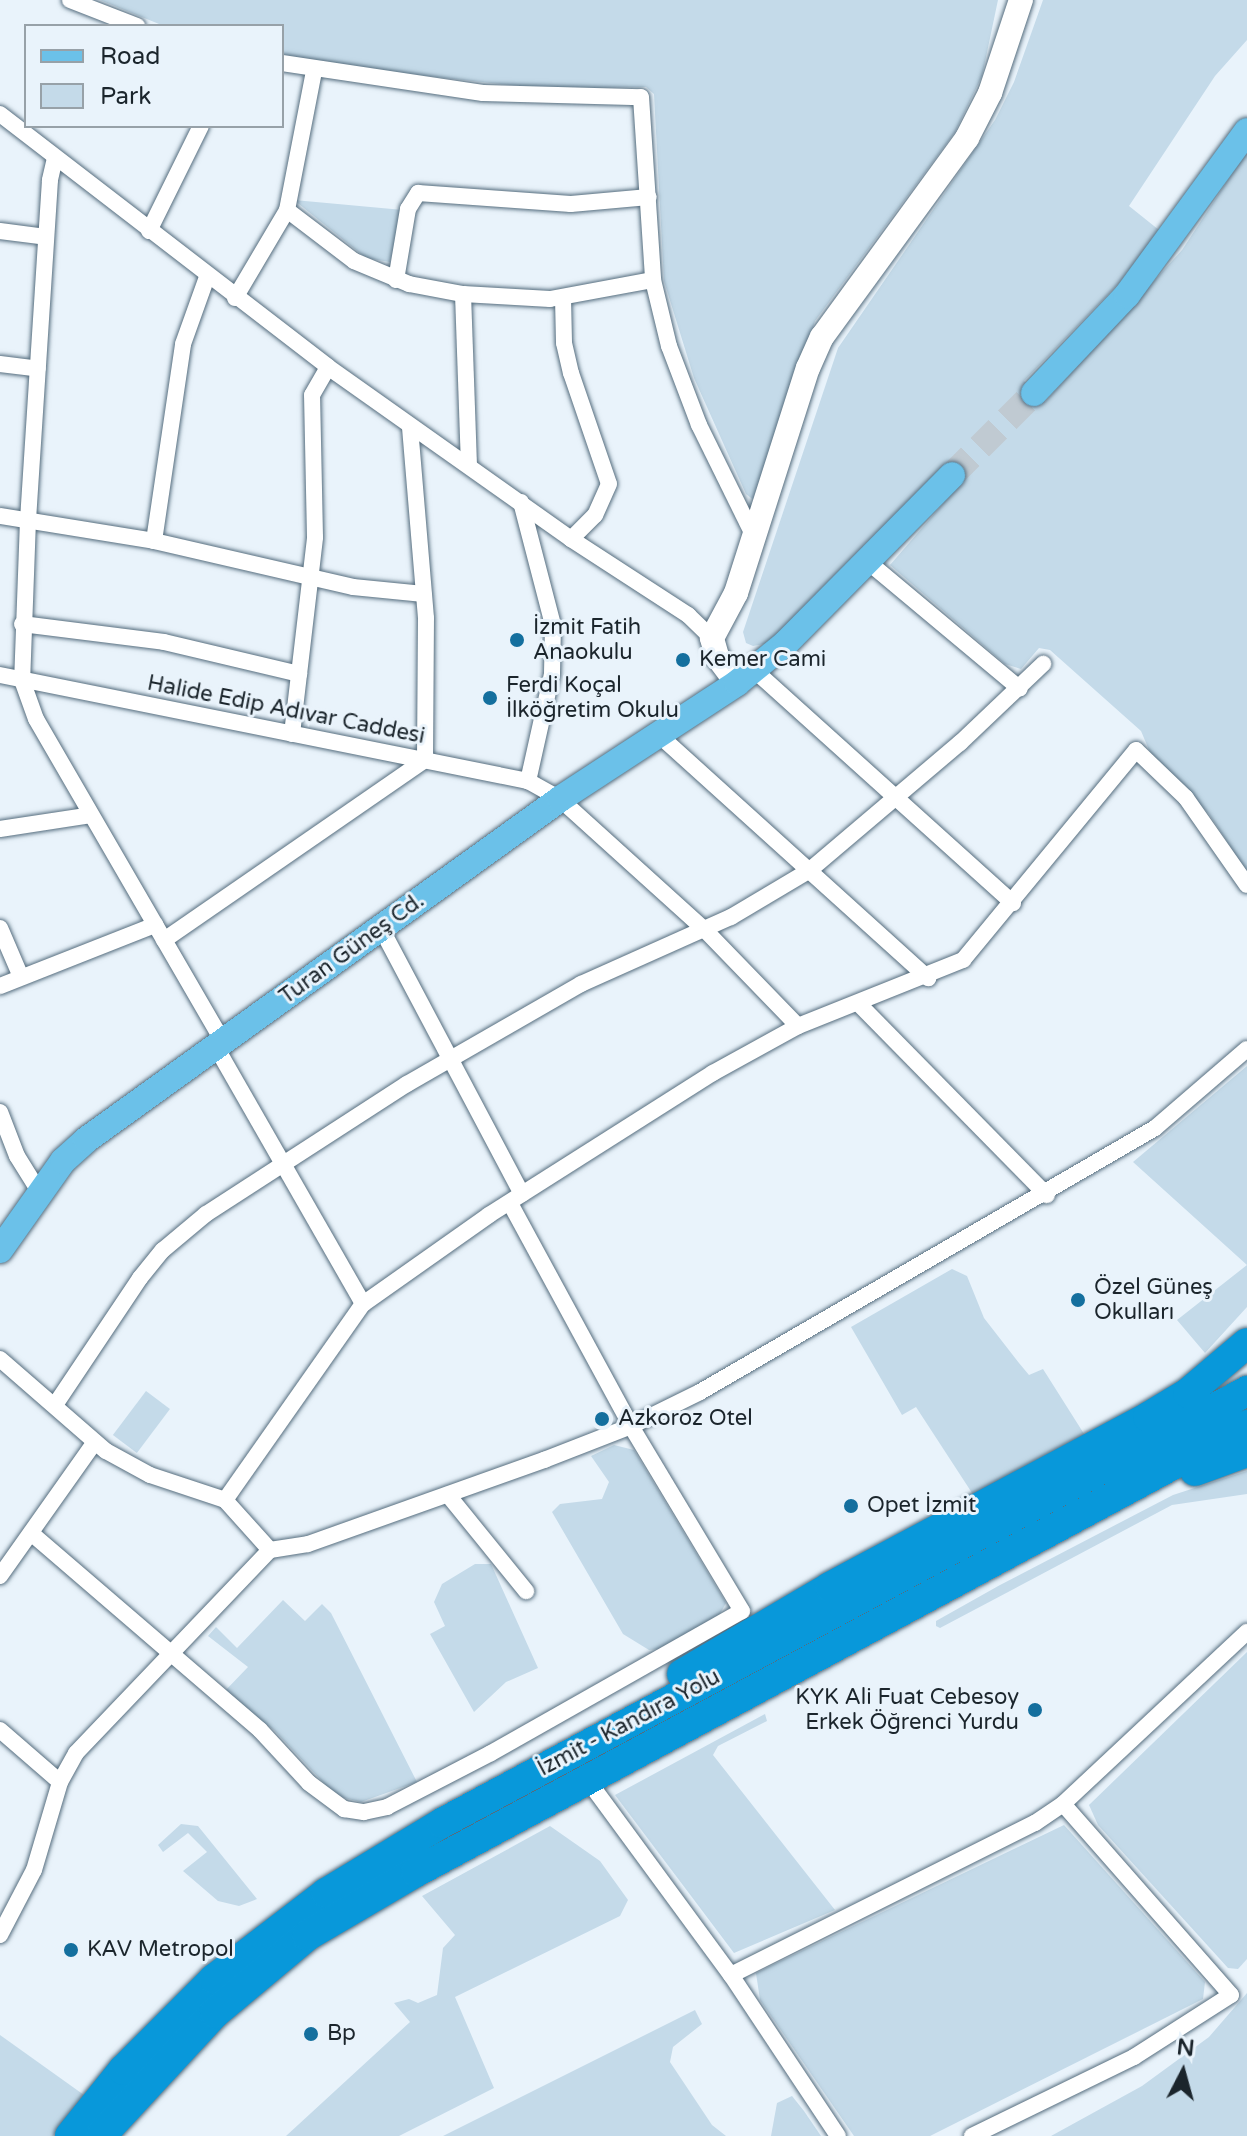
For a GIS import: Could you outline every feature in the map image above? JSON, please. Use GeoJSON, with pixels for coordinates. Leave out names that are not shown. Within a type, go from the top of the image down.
{"type":"FeatureCollection","features":[{"type":"Feature","properties":{"kind":"highway"},"geometry":{"type":"LineString","coordinates":[[442,1823],[806,1600],[1148,1417],[1188,1393],[1247,1343]]}},
{"type":"Feature","properties":{"kind":"highway","name":"İzmit - Kandıra Yolu"},"geometry":{"type":"LineString","coordinates":[[70,2136],[123,2070],[214,1979],[288,1919],[442,1823],[1247,1391]]}},
{"type":"Feature","properties":{"kind":"highway","name":"İzmit - Kandıra Yolu"},"geometry":{"type":"LineString","coordinates":[[101,2136],[238,1994],[307,1936],[1247,1425]]}},
{"type":"Feature","properties":{"kind":"highway"},"geometry":{"type":"LineString","coordinates":[[1000,1557],[1048,1543],[1163,1485],[1247,1452]]}},
{"type":"Feature","properties":{"kind":"main road"},"geometry":{"type":"LineString","coordinates":[[1001,56],[1009,0]]}},
{"type":"Feature","properties":{"kind":"main road"},"geometry":{"type":"LineString","coordinates":[[745,676],[717,656],[712,638],[736,593],[822,337],[967,138],[1021,0]]}},
{"type":"Feature","properties":{"kind":"main road"},"geometry":{"type":"LineString","coordinates":[[1034,393],[1127,295],[1247,131]]}},
{"type":"Feature","properties":{"kind":"main road","name":"Turan Güneş Cd."},"geometry":{"type":"LineString","coordinates":[[0,1250],[40,1193],[86,1140],[560,799],[745,676],[867,561],[952,475]]}},
{"type":"Feature","properties":{"kind":"street"},"geometry":{"type":"LineString","coordinates":[[70,0],[132,24]]}},
{"type":"Feature","properties":{"kind":"street"},"geometry":{"type":"LineString","coordinates":[[284,64],[314,71],[530,98],[641,97],[653,280],[669,346],[694,412],[754,537]]}},
{"type":"Feature","properties":{"kind":"street"},"geometry":{"type":"LineString","coordinates":[[235,298],[287,210],[314,71]]}},
{"type":"Feature","properties":{"kind":"street"},"geometry":{"type":"LineString","coordinates":[[0,114],[207,277],[328,367],[571,539],[688,615],[712,638]]}},
{"type":"Feature","properties":{"kind":"street"},"geometry":{"type":"LineString","coordinates":[[149,231],[200,128]]}},
{"type":"Feature","properties":{"kind":"street"},"geometry":{"type":"LineString","coordinates":[[55,158],[46,237],[28,520],[22,680],[36,719],[164,940],[283,1166],[363,1304]]}},
{"type":"Feature","properties":{"kind":"street"},"geometry":{"type":"LineString","coordinates":[[396,280],[408,209],[418,193],[571,204],[649,197]]}},
{"type":"Feature","properties":{"kind":"street"},"geometry":{"type":"LineString","coordinates":[[287,210],[354,261],[396,280],[463,294],[563,298],[653,280]]}},
{"type":"Feature","properties":{"kind":"street"},"geometry":{"type":"LineString","coordinates":[[0,231],[46,237]]}},
{"type":"Feature","properties":{"kind":"street"},"geometry":{"type":"LineString","coordinates":[[154,541],[183,344],[207,277]]}},
{"type":"Feature","properties":{"kind":"street"},"geometry":{"type":"LineString","coordinates":[[463,294],[469,464]]}},
{"type":"Feature","properties":{"kind":"street"},"geometry":{"type":"LineString","coordinates":[[563,298],[568,358],[609,484],[602,506],[571,539]]}},
{"type":"Feature","properties":{"kind":"street"},"geometry":{"type":"LineString","coordinates":[[0,364],[38,369]]}},
{"type":"Feature","properties":{"kind":"street"},"geometry":{"type":"LineString","coordinates":[[292,734],[312,579],[318,497],[312,395],[328,367]]}},
{"type":"Feature","properties":{"kind":"street"},"geometry":{"type":"LineString","coordinates":[[164,940],[425,760],[424,594],[410,426]]}},
{"type":"Feature","properties":{"kind":"street"},"geometry":{"type":"LineString","coordinates":[[521,502],[553,625],[552,674],[528,781]]}},
{"type":"Feature","properties":{"kind":"street"},"geometry":{"type":"LineString","coordinates":[[0,516],[154,541],[312,579],[424,594]]}},
{"type":"Feature","properties":{"kind":"street"},"geometry":{"type":"LineString","coordinates":[[867,561],[1020,689]]}},
{"type":"Feature","properties":{"kind":"street"},"geometry":{"type":"LineString","coordinates":[[22,624],[164,642],[299,674]]}},
{"type":"Feature","properties":{"kind":"street"},"geometry":{"type":"LineString","coordinates":[[55,1405],[163,1250],[206,1214],[453,1058],[581,984],[704,929],[810,870],[1020,689],[1043,664]]}},
{"type":"Feature","properties":{"kind":"street","name":"Halide Edip Adıvar Caddesi"},"geometry":{"type":"LineString","coordinates":[[0,675],[528,781],[560,799],[704,929],[798,1026]]}},
{"type":"Feature","properties":{"kind":"street"},"geometry":{"type":"LineString","coordinates":[[745,676],[897,795],[1013,903]]}},
{"type":"Feature","properties":{"kind":"street"},"geometry":{"type":"LineString","coordinates":[[659,735],[928,978]]}},
{"type":"Feature","properties":{"kind":"street"},"geometry":{"type":"LineString","coordinates":[[225,1500],[363,1304],[516,1199],[713,1073],[798,1026],[928,978],[963,960],[1136,750],[1186,798],[1247,885]]}},
{"type":"Feature","properties":{"kind":"street"},"geometry":{"type":"LineString","coordinates":[[0,829],[91,815]]}},
{"type":"Feature","properties":{"kind":"street"},"geometry":{"type":"LineString","coordinates":[[0,986],[155,925]]}},
{"type":"Feature","properties":{"kind":"street"},"geometry":{"type":"LineString","coordinates":[[0,928],[21,977]]}},
{"type":"Feature","properties":{"kind":"street"},"geometry":{"type":"LineString","coordinates":[[31,1533],[260,1730],[328,1799],[364,1812],[387,1807],[742,1611],[631,1426],[516,1199],[453,1058],[381,928]]}},
{"type":"Feature","properties":{"kind":"street"},"geometry":{"type":"LineString","coordinates":[[859,1004],[1047,1195]]}},
{"type":"Feature","properties":{"kind":"street"},"geometry":{"type":"LineString","coordinates":[[0,1935],[5,1914],[34,1870],[60,1782],[76,1753],[270,1550],[308,1544],[631,1426],[1047,1195],[1155,1128],[1247,1049]]}},
{"type":"Feature","properties":{"kind":"street"},"geometry":{"type":"LineString","coordinates":[[0,1112],[17,1156],[40,1193]]}},
{"type":"Feature","properties":{"kind":"street"},"geometry":{"type":"LineString","coordinates":[[0,1359],[95,1442],[150,1475],[225,1500],[270,1550]]}},
{"type":"Feature","properties":{"kind":"street"},"geometry":{"type":"LineString","coordinates":[[0,1576],[95,1442]]}},
{"type":"Feature","properties":{"kind":"street"},"geometry":{"type":"LineString","coordinates":[[448,1495],[526,1591]]}},
{"type":"Feature","properties":{"kind":"street"},"geometry":{"type":"LineString","coordinates":[[731,1975],[1014,1837],[1063,1804],[1247,1632]]}},
{"type":"Feature","properties":{"kind":"street"},"geometry":{"type":"LineString","coordinates":[[0,1730],[60,1782]]}},
{"type":"Feature","properties":{"kind":"street"},"geometry":{"type":"LineString","coordinates":[[589,1782],[731,1975],[838,2136]]}},
{"type":"Feature","properties":{"kind":"street"},"geometry":{"type":"LineString","coordinates":[[972,2136],[1134,2057],[1231,1995],[1063,1804]]}},
{"type":"Feature","properties":{"kind":"green space"},"geometry":{"type":"Polygon","coordinates":[[[100,0],[998,0],[982,76],[955,132],[815,321],[755,501],[746,494],[694,378],[664,281],[654,94],[646,87],[547,89],[333,66],[284,54],[284,24],[159,24],[100,0]]]}},
{"type":"Feature","properties":{"kind":"green space"},"geometry":{"type":"Polygon","coordinates":[[[1043,0],[1247,0],[1247,40],[1215,76],[1129,206],[1159,230],[1120,282],[1024,381],[1045,402],[1182,250],[1247,151],[1247,872],[1209,814],[1152,757],[1141,731],[1050,650],[1039,648],[1021,669],[1005,664],[890,565],[961,483],[943,466],[791,625],[769,643],[753,646],[746,643],[743,632],[838,348],[995,120],[1014,82],[1043,0]]]}},
{"type":"Feature","properties":{"kind":"green space"},"geometry":{"type":"Polygon","coordinates":[[[294,200],[403,210],[390,262],[366,258],[294,200]]]}},
{"type":"Feature","properties":{"kind":"green space"},"geometry":{"type":"Polygon","coordinates":[[[1247,1066],[1247,1265],[1133,1162],[1247,1066]]]}},
{"type":"Feature","properties":{"kind":"green space"},"geometry":{"type":"Polygon","coordinates":[[[1247,1265],[1247,1307],[1205,1353],[1177,1320],[1247,1265]]]}},
{"type":"Feature","properties":{"kind":"green space"},"geometry":{"type":"Polygon","coordinates":[[[952,1269],[967,1276],[984,1318],[1029,1375],[1043,1369],[1086,1437],[974,1496],[916,1407],[902,1415],[851,1327],[952,1269]]]}},
{"type":"Feature","properties":{"kind":"green space"},"geometry":{"type":"Polygon","coordinates":[[[146,1391],[170,1409],[137,1453],[113,1435],[146,1391]]]}},
{"type":"Feature","properties":{"kind":"green space"},"geometry":{"type":"Polygon","coordinates":[[[614,1445],[634,1450],[726,1603],[717,1619],[659,1649],[649,1650],[623,1634],[552,1512],[560,1504],[602,1499],[609,1482],[591,1456],[614,1445]]]}},
{"type":"Feature","properties":{"kind":"green space"},"geometry":{"type":"Polygon","coordinates":[[[1247,1471],[1247,1494],[1172,1505],[940,1628],[936,1626],[936,1621],[1000,1585],[1173,1495],[1247,1471]]]}},
{"type":"Feature","properties":{"kind":"green space"},"geometry":{"type":"Polygon","coordinates":[[[475,1564],[491,1564],[538,1668],[506,1682],[474,1712],[430,1634],[445,1626],[434,1602],[442,1584],[475,1564]]]}},
{"type":"Feature","properties":{"kind":"green space"},"geometry":{"type":"Polygon","coordinates":[[[283,1600],[305,1621],[322,1604],[331,1613],[417,1782],[361,1802],[336,1796],[274,1730],[223,1693],[248,1667],[208,1636],[216,1627],[237,1648],[283,1600]]]}},
{"type":"Feature","properties":{"kind":"green space"},"geometry":{"type":"Polygon","coordinates":[[[1247,1652],[1247,1959],[1238,1969],[1228,1968],[1098,1825],[1089,1805],[1247,1652]]]}},
{"type":"Feature","properties":{"kind":"green space"},"geometry":{"type":"Polygon","coordinates":[[[765,1714],[767,1721],[718,1746],[713,1755],[835,1910],[734,1953],[615,1795],[765,1714]]]}},
{"type":"Feature","properties":{"kind":"green space"},"geometry":{"type":"Polygon","coordinates":[[[181,1824],[198,1826],[257,1899],[239,1906],[218,1901],[183,1871],[207,1852],[188,1833],[163,1852],[158,1845],[181,1824]]]}},
{"type":"Feature","properties":{"kind":"green space"},"geometry":{"type":"Polygon","coordinates":[[[1064,1825],[1205,1982],[1203,1999],[930,2136],[854,2136],[760,2000],[756,1973],[1064,1825]]]}},
{"type":"Feature","properties":{"kind":"green space"},"geometry":{"type":"Polygon","coordinates":[[[550,1826],[600,1861],[628,1900],[620,1916],[455,1997],[494,2088],[399,2136],[286,2136],[410,2022],[394,2003],[409,1999],[418,2003],[437,1995],[443,1948],[455,1935],[422,1896],[550,1826]]]}},
{"type":"Feature","properties":{"kind":"green space"},"geometry":{"type":"Polygon","coordinates":[[[1247,1993],[1247,2136],[1051,2136],[1142,2086],[1209,2037],[1247,1993]]]}},
{"type":"Feature","properties":{"kind":"green space"},"geometry":{"type":"Polygon","coordinates":[[[695,2010],[702,2024],[673,2047],[670,2062],[712,2125],[726,2136],[443,2136],[695,2010]]]}},
{"type":"Feature","properties":{"kind":"green space"},"geometry":{"type":"Polygon","coordinates":[[[0,2035],[84,2095],[53,2136],[0,2136],[0,2035]]]}},
{"type":"Feature","properties":{"kind":"green space"},"geometry":{"type":"Polygon","coordinates":[[[792,2096],[821,2136],[771,2136],[777,2103],[792,2096]]]}},
{"type":"Feature","properties":{"kind":"tunnel"},"geometry":{"type":"LineString","coordinates":[[952,475],[1034,393]]}},
{"type":"Feature","properties":{"kind":"place","name":"İzmit Fatih Anaokulu"},"geometry":{"type":"Point","coordinates":[517,640]}},
{"type":"Feature","properties":{"kind":"place","name":"Kemer Cami"},"geometry":{"type":"Point","coordinates":[683,660]}},
{"type":"Feature","properties":{"kind":"place","name":"Ferdi Koçal İlköğretim Okulu"},"geometry":{"type":"Point","coordinates":[490,698]}},
{"type":"Feature","properties":{"kind":"place","name":"Özel Güneş Okulları"},"geometry":{"type":"Point","coordinates":[1078,1300]}},
{"type":"Feature","properties":{"kind":"place","name":"Azkoroz Otel"},"geometry":{"type":"Point","coordinates":[602,1419]}},
{"type":"Feature","properties":{"kind":"place","name":"Opet İzmit"},"geometry":{"type":"Point","coordinates":[851,1506]}},
{"type":"Feature","properties":{"kind":"place","name":"KYK Ali Fuat Cebesoy Erkek Öğrenci Yurdu"},"geometry":{"type":"Point","coordinates":[1035,1710]}},
{"type":"Feature","properties":{"kind":"place","name":"KAV Metropol"},"geometry":{"type":"Point","coordinates":[71,1950]}},
{"type":"Feature","properties":{"kind":"place","name":"Bp"},"geometry":{"type":"Point","coordinates":[311,2034]}}]}
